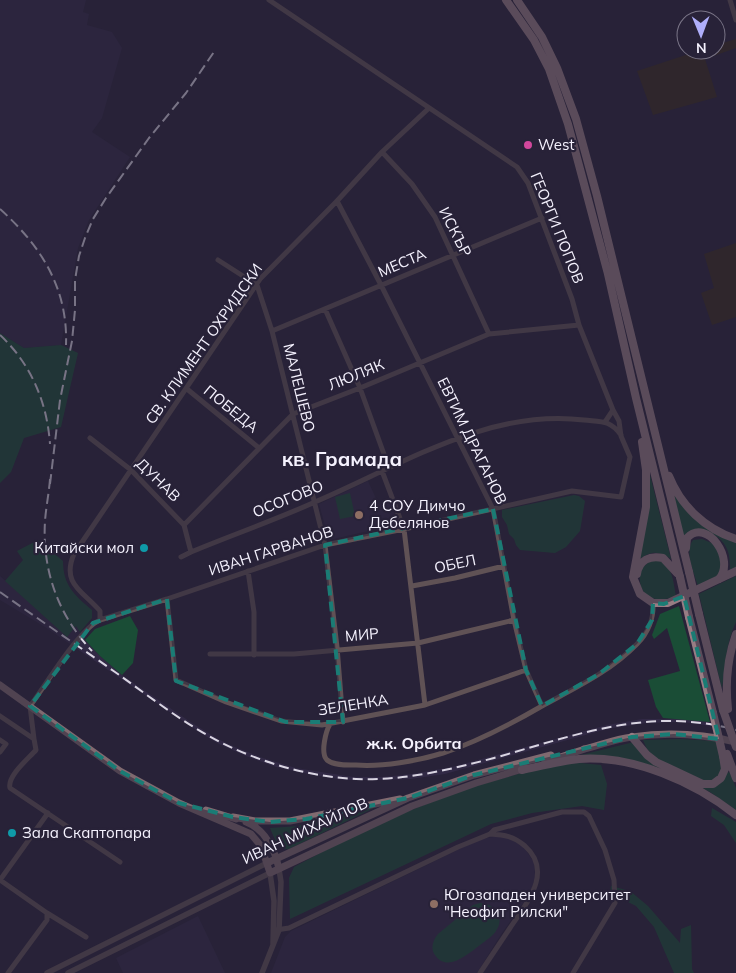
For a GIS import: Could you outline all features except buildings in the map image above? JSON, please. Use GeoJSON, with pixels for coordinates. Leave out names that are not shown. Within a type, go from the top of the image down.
{"type":"FeatureCollection","features":[{"type":"Feature","properties":{"kind":"main road"},"geometry":{"type":"LineString","coordinates":[[506,0],[534,40],[549,69],[568,124],[608,274],[636,398],[713,713],[725,755],[736,778]]}},
{"type":"Feature","properties":{"kind":"main road"},"geometry":{"type":"LineString","coordinates":[[517,0],[542,37],[557,68],[576,119],[597,196],[699,614],[736,745]]}},
{"type":"Feature","properties":{"kind":"main road"},"geometry":{"type":"LineString","coordinates":[[645,396],[670,477],[679,495],[686,506],[701,520],[712,528],[736,539]]}},
{"type":"Feature","properties":{"kind":"main road"},"geometry":{"type":"LineString","coordinates":[[636,398],[646,470],[647,496],[634,571],[636,586],[643,597],[653,603],[660,604],[672,602],[736,571]]}},
{"type":"Feature","properties":{"kind":"main road"},"geometry":{"type":"LineString","coordinates":[[689,572],[687,538],[694,533],[707,535],[718,542],[725,558],[724,573],[713,583]]}},
{"type":"Feature","properties":{"kind":"main road"},"geometry":{"type":"LineString","coordinates":[[636,586],[639,565],[652,557],[663,558],[680,577]]}},
{"type":"Feature","properties":{"kind":"main road"},"geometry":{"type":"LineString","coordinates":[[726,709],[727,671],[736,634]]}},
{"type":"Feature","properties":{"kind":"main road"},"geometry":{"type":"LineString","coordinates":[[0,686],[120,771],[180,803],[246,830],[257,839],[261,846],[270,873]]}},
{"type":"Feature","properties":{"kind":"main road","name":"ИВАН МИХАЙЛОВ"},"geometry":{"type":"LineString","coordinates":[[267,863],[408,798],[474,775],[632,737],[674,734],[704,736],[736,745]]}},
{"type":"Feature","properties":{"kind":"main road"},"geometry":{"type":"LineString","coordinates":[[632,737],[647,755],[656,762],[703,784],[713,784],[720,778],[725,769],[725,755]]}},
{"type":"Feature","properties":{"kind":"main road","name":"ИВАН МИХАЙЛОВ"},"geometry":{"type":"LineString","coordinates":[[270,873],[412,806],[476,783],[588,748]]}},
{"type":"Feature","properties":{"kind":"main road"},"geometry":{"type":"LineString","coordinates":[[522,770],[580,759],[607,760],[635,765],[660,773],[698,791],[736,815]]}},
{"type":"Feature","properties":{"kind":"main road"},"geometry":{"type":"LineString","coordinates":[[180,803],[255,821],[290,821],[408,798]]}},
{"type":"Feature","properties":{"kind":"main road"},"geometry":{"type":"LineString","coordinates":[[232,817],[257,827],[277,858],[279,869]]}},
{"type":"Feature","properties":{"kind":"street","name":"ГЕОРГИ ПОПОВ"},"geometry":{"type":"LineString","coordinates":[[269,0],[428,109],[517,167],[528,182],[572,299],[579,325],[613,410],[620,421],[621,436],[630,457],[621,496]]}},
{"type":"Feature","properties":{"kind":"street"},"geometry":{"type":"LineString","coordinates":[[730,0],[736,20]]}},
{"type":"Feature","properties":{"kind":"street","name":"СВ. КЛИМЕНТ ОХРИДСКИ"},"geometry":{"type":"LineString","coordinates":[[100,620],[98,609],[73,584],[70,567],[74,554],[260,279],[382,152],[428,109]]}},
{"type":"Feature","properties":{"kind":"street","name":"ИСКЪР"},"geometry":{"type":"LineString","coordinates":[[382,152],[412,184],[435,217],[489,334]]}},
{"type":"Feature","properties":{"kind":"street","name":"ЕВТИМ ДРАГАНОВ"},"geometry":{"type":"LineString","coordinates":[[337,201],[459,438],[493,509],[514,620],[526,670],[542,706]]}},
{"type":"Feature","properties":{"kind":"street","name":"МЕСТА"},"geometry":{"type":"LineString","coordinates":[[272,331],[542,218]]}},
{"type":"Feature","properties":{"kind":"street"},"geometry":{"type":"LineString","coordinates":[[218,260],[257,285]]}},
{"type":"Feature","properties":{"kind":"street","name":"МАЛЕШЕВО"},"geometry":{"type":"LineString","coordinates":[[257,285],[272,331],[325,545],[343,722]]}},
{"type":"Feature","properties":{"kind":"street"},"geometry":{"type":"LineString","coordinates":[[325,309],[360,388],[390,468]]}},
{"type":"Feature","properties":{"kind":"street","name":"ЛЮЛЯК"},"geometry":{"type":"LineString","coordinates":[[184,525],[293,414],[489,334],[579,325]]}},
{"type":"Feature","properties":{"kind":"street","name":"ПОБЕДА"},"geometry":{"type":"LineString","coordinates":[[187,389],[259,448]]}},
{"type":"Feature","properties":{"kind":"street"},"geometry":{"type":"LineString","coordinates":[[613,410],[605,422],[614,426],[621,436]]}},
{"type":"Feature","properties":{"kind":"street","name":"ОСОГОВО"},"geometry":{"type":"LineString","coordinates":[[181,557],[315,503],[382,471],[459,438],[492,427],[548,419],[605,422]]}},
{"type":"Feature","properties":{"kind":"street","name":"ДУНАВ"},"geometry":{"type":"LineString","coordinates":[[90,438],[131,470],[184,525],[191,552]]}},
{"type":"Feature","properties":{"kind":"street"},"geometry":{"type":"LineString","coordinates":[[382,471],[404,529],[425,705]]}},
{"type":"Feature","properties":{"kind":"street","name":"ИВАН ГАРВАНОВ"},"geometry":{"type":"LineString","coordinates":[[30,706],[80,636],[100,620],[325,545],[572,491],[621,496]]}},
{"type":"Feature","properties":{"kind":"street","name":"ОБЕЛ"},"geometry":{"type":"LineString","coordinates":[[412,586],[504,566]]}},
{"type":"Feature","properties":{"kind":"street"},"geometry":{"type":"LineString","coordinates":[[248,571],[254,612],[254,655]]}},
{"type":"Feature","properties":{"kind":"street","name":"ЗЕЛЕНКА"},"geometry":{"type":"LineString","coordinates":[[166,599],[176,680],[226,702],[284,722],[322,725],[425,705],[526,670]]}},
{"type":"Feature","properties":{"kind":"street"},"geometry":{"type":"LineString","coordinates":[[330,724],[324,743],[324,755],[327,760],[333,763],[344,765],[386,765],[442,754],[481,737],[542,706],[599,674],[637,644],[644,635],[654,614],[653,603]]}},
{"type":"Feature","properties":{"kind":"street","name":"МИР"},"geometry":{"type":"LineString","coordinates":[[210,654],[294,654],[418,643],[514,620]]}},
{"type":"Feature","properties":{"kind":"street"},"geometry":{"type":"LineString","coordinates":[[30,706],[36,750],[11,777],[10,788],[120,862]]}},
{"type":"Feature","properties":{"kind":"street"},"geometry":{"type":"LineString","coordinates":[[0,716],[34,739]]}},
{"type":"Feature","properties":{"kind":"street"},"geometry":{"type":"LineString","coordinates":[[0,740],[6,744],[0,752]]}},
{"type":"Feature","properties":{"kind":"street"},"geometry":{"type":"LineString","coordinates":[[276,930],[289,928],[504,826],[562,812],[584,812],[589,816],[605,850],[614,880],[615,903],[573,973]]}},
{"type":"Feature","properties":{"kind":"street"},"geometry":{"type":"LineString","coordinates":[[48,813],[0,880],[46,913],[86,937]]}},
{"type":"Feature","properties":{"kind":"street"},"geometry":{"type":"LineString","coordinates":[[480,973],[531,898],[538,876],[536,861],[530,851],[512,837],[490,834]]}},
{"type":"Feature","properties":{"kind":"street","name":"ИВАН МИХАЙЛОВ"},"geometry":{"type":"LineString","coordinates":[[47,973],[267,863]]}},
{"type":"Feature","properties":{"kind":"street"},"geometry":{"type":"LineString","coordinates":[[262,973],[276,930],[281,882],[279,869]]}},
{"type":"Feature","properties":{"kind":"street"},"geometry":{"type":"LineString","coordinates":[[270,873],[276,930]]}},
{"type":"Feature","properties":{"kind":"street","name":"ИВАН МИХАЙЛОВ"},"geometry":{"type":"LineString","coordinates":[[68,973],[270,873]]}},
{"type":"Feature","properties":{"kind":"street"},"geometry":{"type":"LineString","coordinates":[[8,973],[47,920],[46,913]]}},
{"type":"Feature","properties":{"kind":"highlighted area"},"geometry":{"type":"Polygon","coordinates":[[[493,509],[526,670],[542,706],[599,674],[637,644],[652,620],[653,603],[664,604],[684,596],[719,739],[674,734],[632,737],[474,775],[408,798],[306,819],[270,822],[233,817],[179,803],[120,771],[30,706],[93,623],[167,599],[176,681],[286,722],[343,722],[325,545],[493,509]]]}},
{"type":"Feature","properties":{"kind":"shaded area"},"geometry":{"type":"Polygon","coordinates":[[[0,0],[86,0],[83,12],[89,14],[87,25],[112,32],[122,48],[102,118],[92,132],[130,157],[89,220],[78,248],[61,345],[24,348],[0,333],[0,0]]]}},
{"type":"Feature","properties":{"kind":"shaded area"},"geometry":{"type":"Polygon","coordinates":[[[736,39],[736,48],[726,52],[726,42],[736,39]]]}},
{"type":"Feature","properties":{"kind":"shaded area"},"geometry":{"type":"Polygon","coordinates":[[[676,58],[676,60],[705,60],[717,97],[653,115],[637,71],[676,58]]]}},
{"type":"Feature","properties":{"kind":"shaded area"},"geometry":{"type":"Polygon","coordinates":[[[736,243],[736,317],[712,325],[701,293],[714,288],[704,254],[736,243]]]}},
{"type":"Feature","properties":{"kind":"shaded area","name":"4 СОУ Димчо Дебелянов"},"geometry":{"type":"Polygon","coordinates":[[[368,481],[379,505],[389,500],[399,524],[329,540],[319,504],[368,481]]]}},
{"type":"Feature","properties":{"kind":"shaded area"},"geometry":{"type":"Polygon","coordinates":[[[0,576],[67,637],[76,626],[85,640],[100,656],[122,675],[189,721],[235,747],[296,768],[353,777],[412,774],[452,767],[607,725],[642,719],[687,719],[710,722],[711,726],[683,722],[646,723],[607,729],[445,774],[411,779],[344,780],[308,774],[276,767],[246,756],[219,744],[199,732],[45,627],[0,600],[0,576]]]}},
{"type":"Feature","properties":{"kind":"shaded area","name":"Югозападен университет \"Неофит Рилски\""},"geometry":{"type":"Polygon","coordinates":[[[506,837],[523,846],[534,862],[535,876],[530,896],[500,936],[477,973],[271,973],[285,937],[291,931],[480,839],[506,837]]]}},
{"type":"Feature","properties":{"kind":"shaded area"},"geometry":{"type":"Polygon","coordinates":[[[198,916],[225,973],[123,973],[116,958],[198,916]]]}},
{"type":"Feature","properties":{"kind":"green space"},"geometry":{"type":"Polygon","coordinates":[[[0,333],[24,348],[61,345],[78,353],[61,427],[24,438],[11,472],[0,483],[0,333]]]}},
{"type":"Feature","properties":{"kind":"green space"},"geometry":{"type":"Polygon","coordinates":[[[649,471],[671,559],[663,554],[651,553],[639,560],[649,471]]]}},
{"type":"Feature","properties":{"kind":"green space"},"geometry":{"type":"Polygon","coordinates":[[[671,490],[699,522],[715,533],[736,542],[736,568],[730,571],[730,559],[727,550],[723,542],[713,534],[694,531],[683,537],[671,490]]]}},
{"type":"Feature","properties":{"kind":"green space"},"geometry":{"type":"Polygon","coordinates":[[[350,493],[355,516],[340,519],[335,497],[350,493]]]}},
{"type":"Feature","properties":{"kind":"green space"},"geometry":{"type":"Polygon","coordinates":[[[574,495],[579,496],[585,501],[580,531],[566,547],[555,553],[520,550],[509,534],[507,525],[502,517],[502,510],[574,495]]]}},
{"type":"Feature","properties":{"kind":"green space"},"geometry":{"type":"Polygon","coordinates":[[[702,539],[714,544],[722,555],[720,575],[698,586],[689,550],[693,540],[702,539]]]}},
{"type":"Feature","properties":{"kind":"green space"},"geometry":{"type":"Polygon","coordinates":[[[38,540],[63,561],[67,583],[92,610],[92,618],[80,632],[76,626],[67,637],[5,581],[23,560],[17,551],[38,540]]]}},
{"type":"Feature","properties":{"kind":"green space"},"geometry":{"type":"Polygon","coordinates":[[[650,561],[662,562],[669,569],[676,596],[660,599],[653,598],[643,591],[640,578],[641,569],[650,561]]]}},
{"type":"Feature","properties":{"kind":"green space"},"geometry":{"type":"Polygon","coordinates":[[[736,576],[736,622],[728,646],[722,689],[699,594],[736,576]]]}},
{"type":"Feature","properties":{"kind":"green space"},"geometry":{"type":"Polygon","coordinates":[[[679,606],[710,722],[663,718],[656,707],[648,680],[680,671],[667,628],[654,639],[652,635],[660,614],[679,606]]]}},
{"type":"Feature","properties":{"kind":"green space"},"geometry":{"type":"Polygon","coordinates":[[[130,616],[138,630],[133,663],[122,675],[85,640],[95,629],[130,616]]]}},
{"type":"Feature","properties":{"kind":"green space"},"geometry":{"type":"Polygon","coordinates":[[[681,739],[716,741],[723,765],[717,779],[708,782],[657,760],[647,749],[643,740],[681,739]]]}},
{"type":"Feature","properties":{"kind":"green space"},"geometry":{"type":"Polygon","coordinates":[[[634,742],[643,755],[703,787],[729,772],[736,788],[736,810],[710,792],[689,781],[581,755],[634,742]]]}},
{"type":"Feature","properties":{"kind":"green space"},"geometry":{"type":"Polygon","coordinates":[[[580,763],[601,765],[607,784],[604,810],[582,806],[532,813],[491,824],[290,919],[289,878],[294,867],[341,842],[406,812],[465,789],[553,764],[580,763]]]}},
{"type":"Feature","properties":{"kind":"green space"},"geometry":{"type":"Polygon","coordinates":[[[376,807],[289,849],[279,845],[270,828],[299,826],[306,822],[376,807]]]}},
{"type":"Feature","properties":{"kind":"green space"},"geometry":{"type":"Polygon","coordinates":[[[712,808],[736,822],[736,843],[724,825],[711,816],[712,808]]]}},
{"type":"Feature","properties":{"kind":"green space"},"geometry":{"type":"Polygon","coordinates":[[[611,886],[630,891],[648,906],[680,943],[681,929],[691,925],[692,969],[694,973],[674,973],[654,927],[636,906],[610,893],[611,886]]]}},
{"type":"Feature","properties":{"kind":"green space"},"geometry":{"type":"Polygon","coordinates":[[[480,903],[489,905],[499,915],[500,919],[496,931],[490,938],[464,957],[451,962],[440,960],[433,950],[436,936],[473,905],[480,903]]]}},
{"type":"Feature","properties":{"kind":"railway"},"geometry":{"type":"LineString","coordinates":[[50,484],[60,400],[72,341],[75,280],[79,256],[85,238],[93,219],[106,198],[149,138],[186,93],[216,49]]}},
{"type":"Feature","properties":{"kind":"railway"},"geometry":{"type":"LineString","coordinates":[[0,209],[28,238],[49,270],[57,287],[62,305],[66,345]]}},
{"type":"Feature","properties":{"kind":"railway"},"geometry":{"type":"LineString","coordinates":[[0,335],[20,358],[36,385],[45,413],[50,444]]}},
{"type":"Feature","properties":{"kind":"railway"},"geometry":{"type":"LineString","coordinates":[[50,479],[45,521],[46,557],[50,574],[61,607],[80,637],[92,651]]}},
{"type":"Feature","properties":{"kind":"railway"},"geometry":{"type":"LineString","coordinates":[[0,592],[194,727],[222,743],[254,757],[304,772],[356,779],[391,778],[425,774],[460,767],[584,733],[643,722],[704,723],[736,730]]}},
{"type":"Feature","properties":{"kind":"place","name":"West"},"geometry":{"type":"Point","coordinates":[528,145]}},
{"type":"Feature","properties":{"kind":"place","name":"4 СОУ Димчо Дебелянов"},"geometry":{"type":"Point","coordinates":[359,515]}},
{"type":"Feature","properties":{"kind":"place","name":"Китайски мол"},"geometry":{"type":"Point","coordinates":[144,548]}},
{"type":"Feature","properties":{"kind":"place","name":"Зала Скаптопара"},"geometry":{"type":"Point","coordinates":[12,833]}},
{"type":"Feature","properties":{"kind":"place","name":"Югозападен университет \"Неофит Рилски\""},"geometry":{"type":"Point","coordinates":[434,904]}},
{"type":"Feature","properties":{"kind":"district","name":"кв. Грамада"},"geometry":{"type":"Point","coordinates":[342,459]}},
{"type":"Feature","properties":{"kind":"district","name":"ж.к. Орбита"},"geometry":{"type":"Point","coordinates":[414,743]}}]}
